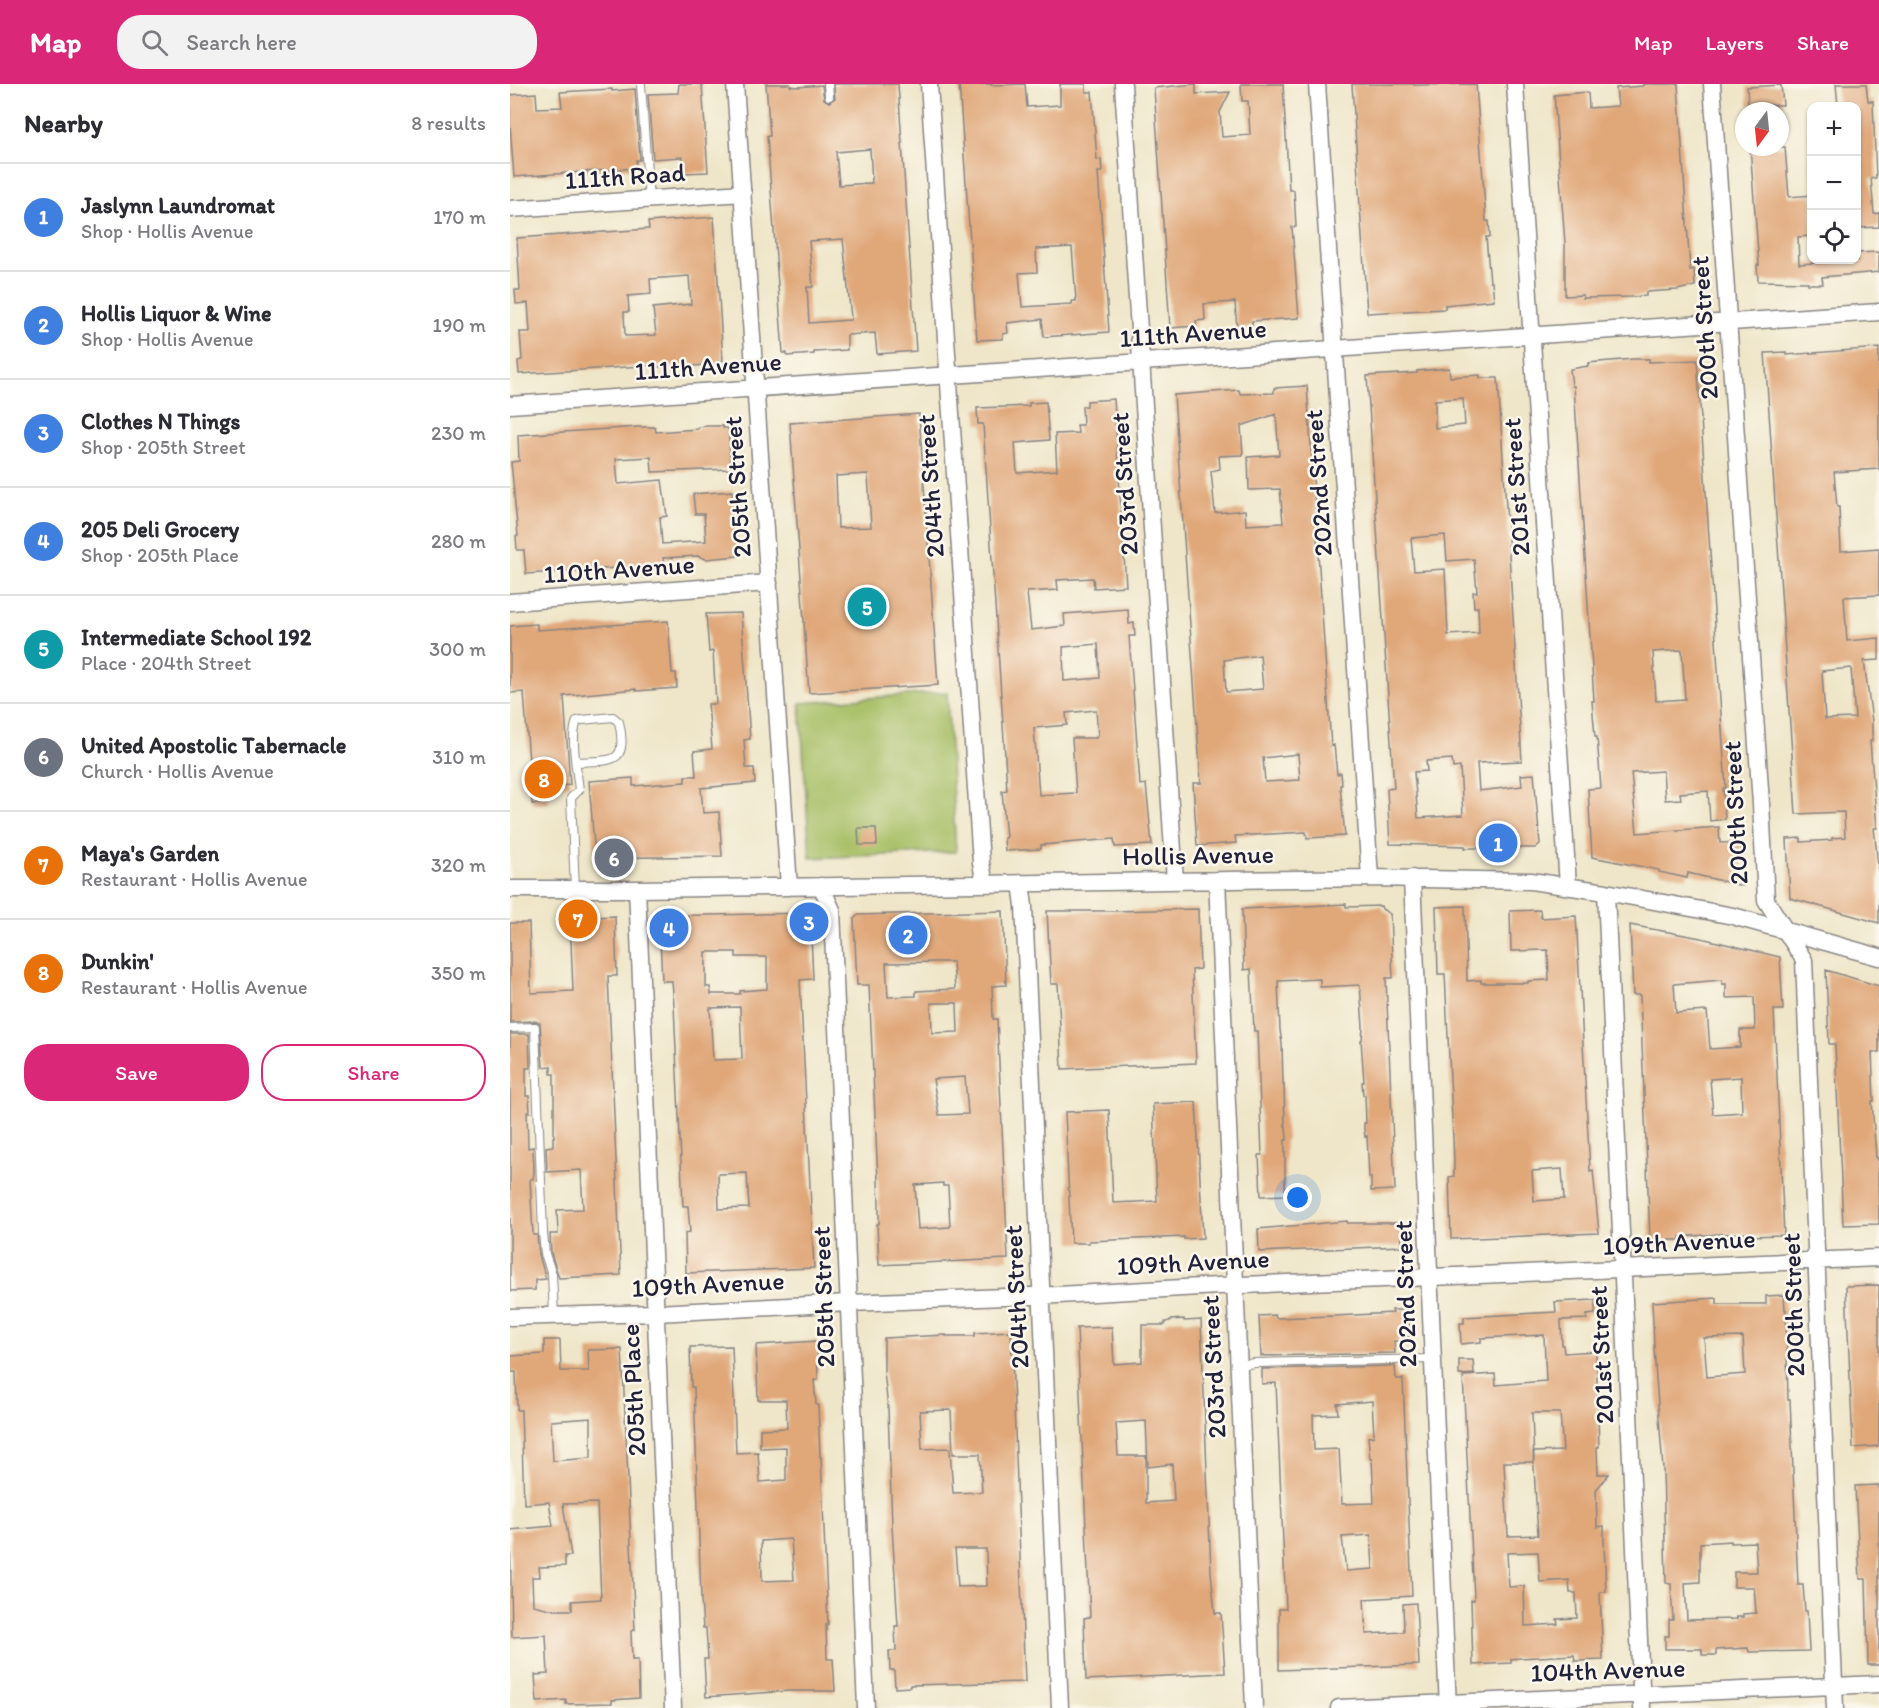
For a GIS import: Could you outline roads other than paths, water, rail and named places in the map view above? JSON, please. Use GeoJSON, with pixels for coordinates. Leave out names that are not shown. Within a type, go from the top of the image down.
{"type":"FeatureCollection","features":[{"type":"Feature","properties":{"kind":"street","name":"205th Street"},"geometry":{"type":"LineString","coordinates":[[735,84],[789,887]]}},
{"type":"Feature","properties":{"kind":"street","name":"204th Street"},"geometry":{"type":"LineString","coordinates":[[928,84],[981,863],[985,884]]}},
{"type":"Feature","properties":{"kind":"street","name":"203rd Street"},"geometry":{"type":"LineString","coordinates":[[1123,84],[1175,881]]}},
{"type":"Feature","properties":{"kind":"street","name":"202nd Street"},"geometry":{"type":"LineString","coordinates":[[1317,84],[1370,878]]}},
{"type":"Feature","properties":{"kind":"street","name":"201st Street"},"geometry":{"type":"LineString","coordinates":[[1515,84],[1568,886]]}},
{"type":"Feature","properties":{"kind":"street","name":"200th Street"},"geometry":{"type":"LineString","coordinates":[[1712,84],[1760,781],[1766,900],[1804,960],[1835,1708]]}},
{"type":"Feature","properties":{"kind":"street","name":"111th Road"},"geometry":{"type":"LineString","coordinates":[[510,209],[743,193]]}},
{"type":"Feature","properties":{"kind":"street","name":"111th Avenue"},"geometry":{"type":"LineString","coordinates":[[510,405],[1879,312]]}},
{"type":"Feature","properties":{"kind":"street","name":"110th Avenue"},"geometry":{"type":"LineString","coordinates":[[510,602],[769,583]]}},
{"type":"Feature","properties":{"kind":"street","name":"Hollis Avenue"},"geometry":{"type":"LineString","coordinates":[[510,889],[1370,878],[1531,881],[1606,892],[1733,916],[1879,957]]}},
{"type":"Feature","properties":{"kind":"street","name":"202nd Street"},"geometry":{"type":"LineString","coordinates":[[1412,878],[1448,1705]]}},
{"type":"Feature","properties":{"kind":"street","name":"203rd Street"},"geometry":{"type":"LineString","coordinates":[[1217,880],[1254,1708]]}},
{"type":"Feature","properties":{"kind":"street","name":"204th Street"},"geometry":{"type":"LineString","coordinates":[[1021,883],[1024,906],[1060,1708]]}},
{"type":"Feature","properties":{"kind":"street","name":"205th Street"},"geometry":{"type":"LineString","coordinates":[[821,886],[832,910],[866,1708]]}},
{"type":"Feature","properties":{"kind":"street","name":"205th Place"},"geometry":{"type":"LineString","coordinates":[[637,889],[673,1708]]}},
{"type":"Feature","properties":{"kind":"street","name":"201st Street"},"geometry":{"type":"LineString","coordinates":[[1606,892],[1641,1701]]}},
{"type":"Feature","properties":{"kind":"street","name":"109th Avenue"},"geometry":{"type":"LineString","coordinates":[[510,1317],[656,1313],[849,1302],[1879,1258]]}},
{"type":"Feature","properties":{"kind":"street","name":"104th Avenue"},"geometry":{"type":"LineString","coordinates":[[1339,1708],[1641,1701],[1879,1684]]}},
{"type":"Feature","properties":{"kind":"lane"},"geometry":{"type":"LineString","coordinates":[[641,84],[649,200]]}},
{"type":"Feature","properties":{"kind":"lane"},"geometry":{"type":"LineString","coordinates":[[828,84],[829,96]]}},
{"type":"Feature","properties":{"kind":"lane"},"geometry":{"type":"LineString","coordinates":[[575,889],[571,798],[579,790],[574,734],[577,721],[613,717],[619,722],[622,736],[621,752],[616,758],[577,762]]}},
{"type":"Feature","properties":{"kind":"lane"},"geometry":{"type":"LineString","coordinates":[[510,1028],[535,1027],[545,1254],[552,1274],[554,1316]]}},
{"type":"Feature","properties":{"kind":"lane"},"geometry":{"type":"LineString","coordinates":[[1239,1365],[1433,1359]]}},
{"type":"Feature","properties":{"kind":"place","name":"Intermediate School 192"},"geometry":{"type":"Point","coordinates":[867,607]}},
{"type":"Feature","properties":{"kind":"place","name":"Dunkin'"},"geometry":{"type":"Point","coordinates":[544,779]}},
{"type":"Feature","properties":{"kind":"place","name":"Jaslynn Laundromat"},"geometry":{"type":"Point","coordinates":[1498,843]}},
{"type":"Feature","properties":{"kind":"place","name":"United Apostolic Tabernacle"},"geometry":{"type":"Point","coordinates":[614,858]}},
{"type":"Feature","properties":{"kind":"place","name":"Maya's Garden"},"geometry":{"type":"Point","coordinates":[578,919]}},
{"type":"Feature","properties":{"kind":"place","name":"Clothes N Things"},"geometry":{"type":"Point","coordinates":[809,922]}},
{"type":"Feature","properties":{"kind":"place","name":"205 Deli Grocery"},"geometry":{"type":"Point","coordinates":[669,928]}},
{"type":"Feature","properties":{"kind":"place","name":"Hollis Liquor & Wine"},"geometry":{"type":"Point","coordinates":[908,935]}}]}
